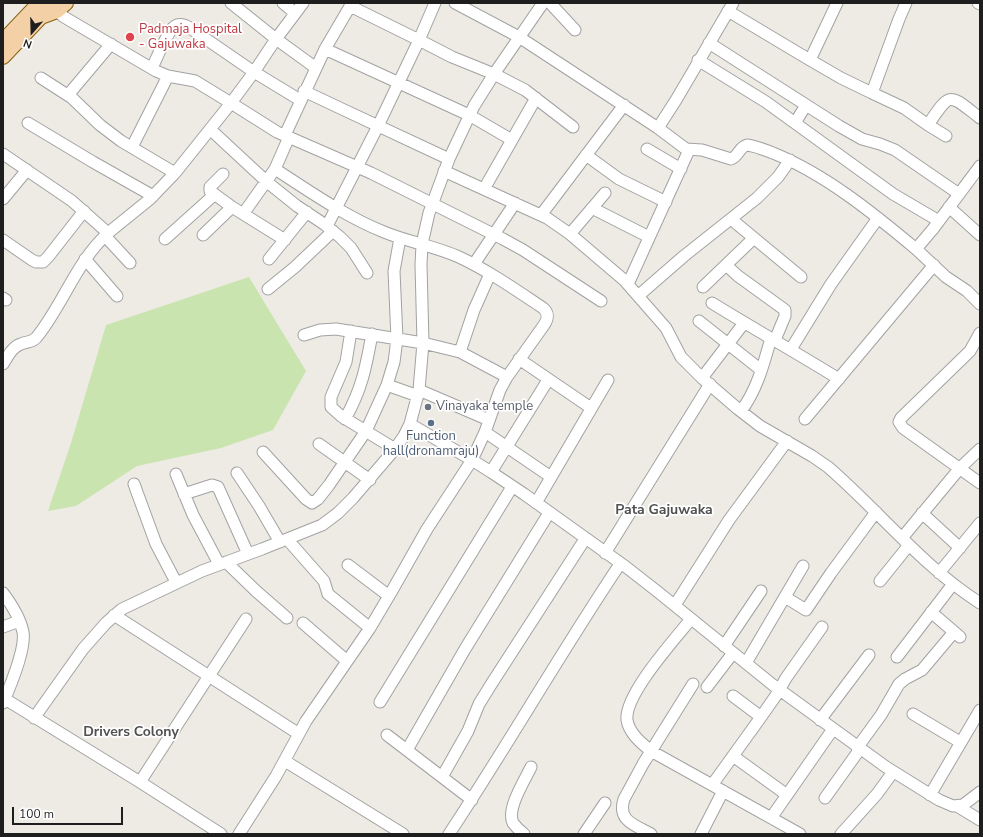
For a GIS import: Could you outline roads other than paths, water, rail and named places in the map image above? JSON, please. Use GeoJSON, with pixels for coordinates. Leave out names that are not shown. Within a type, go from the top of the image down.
{"type":"FeatureCollection","features":[{"type":"Feature","properties":{"kind":"main road"},"geometry":{"type":"LineString","coordinates":[[3,57],[39,3]]}},
{"type":"Feature","properties":{"kind":"main road"},"geometry":{"type":"LineString","coordinates":[[3,41],[31,16],[57,6]]}},
{"type":"Feature","properties":{"kind":"street"},"geometry":{"type":"LineString","coordinates":[[231,3],[276,39],[316,68]]}},
{"type":"Feature","properties":{"kind":"street"},"geometry":{"type":"LineString","coordinates":[[283,3],[295,13]]}},
{"type":"Feature","properties":{"kind":"street"},"geometry":{"type":"LineString","coordinates":[[4,359],[18,345],[33,341],[41,332],[85,259],[106,235],[153,196],[175,173],[211,130],[302,3]]}},
{"type":"Feature","properties":{"kind":"street"},"geometry":{"type":"LineString","coordinates":[[268,289],[295,266],[330,228],[336,207],[378,126],[435,3]]}},
{"type":"Feature","properties":{"kind":"street"},"geometry":{"type":"LineString","coordinates":[[455,3],[519,37],[624,105],[683,147],[690,150],[702,150],[732,159],[743,146],[747,145],[790,160],[810,171],[878,218],[953,282],[972,295],[980,304]]}},
{"type":"Feature","properties":{"kind":"street"},"geometry":{"type":"LineString","coordinates":[[34,718],[83,649],[114,615],[135,602],[176,582],[314,529],[330,520],[370,480],[395,449],[410,424],[418,393],[423,343],[421,265],[422,244],[432,203],[449,158],[469,115],[494,74],[543,3]]}},
{"type":"Feature","properties":{"kind":"street"},"geometry":{"type":"LineString","coordinates":[[550,3],[575,30]]}},
{"type":"Feature","properties":{"kind":"street"},"geometry":{"type":"LineString","coordinates":[[810,60],[837,3]]}},
{"type":"Feature","properties":{"kind":"street"},"geometry":{"type":"LineString","coordinates":[[872,93],[906,3]]}},
{"type":"Feature","properties":{"kind":"street"},"geometry":{"type":"LineString","coordinates":[[243,214],[275,169],[302,95],[324,49],[351,5],[452,57],[494,74],[518,86],[573,127]]}},
{"type":"Feature","properties":{"kind":"street"},"geometry":{"type":"LineString","coordinates":[[57,6],[64,17],[152,68],[168,76],[195,81],[262,123],[287,136],[358,167],[493,234],[523,250],[602,301]]}},
{"type":"Feature","properties":{"kind":"street"},"geometry":{"type":"LineString","coordinates":[[658,128],[731,7],[810,60],[841,78],[904,108],[946,136]]}},
{"type":"Feature","properties":{"kind":"street"},"geometry":{"type":"LineString","coordinates":[[152,68],[170,31],[173,27],[181,24],[190,28],[254,72],[302,95],[378,126],[449,158]]}},
{"type":"Feature","properties":{"kind":"street"},"geometry":{"type":"LineString","coordinates":[[710,42],[852,134],[895,150],[959,194]]}},
{"type":"Feature","properties":{"kind":"street"},"geometry":{"type":"LineString","coordinates":[[68,95],[110,44]]}},
{"type":"Feature","properties":{"kind":"street"},"geometry":{"type":"LineString","coordinates":[[324,49],[469,115],[512,140]]}},
{"type":"Feature","properties":{"kind":"street"},"geometry":{"type":"LineString","coordinates":[[698,60],[766,102],[893,194],[938,221]]}},
{"type":"Feature","properties":{"kind":"street"},"geometry":{"type":"LineString","coordinates":[[132,147],[168,76]]}},
{"type":"Feature","properties":{"kind":"street"},"geometry":{"type":"LineString","coordinates":[[41,78],[68,95],[110,134],[175,173]]}},
{"type":"Feature","properties":{"kind":"street"},"geometry":{"type":"LineString","coordinates":[[484,188],[536,98]]}},
{"type":"Feature","properties":{"kind":"street"},"geometry":{"type":"LineString","coordinates":[[928,125],[944,101],[949,99],[957,101],[980,118]]}},
{"type":"Feature","properties":{"kind":"street"},"geometry":{"type":"LineString","coordinates":[[541,215],[624,105]]}},
{"type":"Feature","properties":{"kind":"street"},"geometry":{"type":"LineString","coordinates":[[795,123],[806,105]]}},
{"type":"Feature","properties":{"kind":"street"},"geometry":{"type":"LineString","coordinates":[[28,123],[153,196]]}},
{"type":"Feature","properties":{"kind":"street"},"geometry":{"type":"LineString","coordinates":[[211,130],[267,182],[330,228],[351,248],[367,273]]}},
{"type":"Feature","properties":{"kind":"street"},"geometry":{"type":"LineString","coordinates":[[647,149],[681,169]]}},
{"type":"Feature","properties":{"kind":"street"},"geometry":{"type":"LineString","coordinates":[[628,284],[690,150]]}},
{"type":"Feature","properties":{"kind":"street"},"geometry":{"type":"LineString","coordinates":[[3,154],[84,211],[130,263]]}},
{"type":"Feature","properties":{"kind":"street"},"geometry":{"type":"LineString","coordinates":[[586,155],[619,179],[666,202]]}},
{"type":"Feature","properties":{"kind":"street"},"geometry":{"type":"LineString","coordinates":[[638,296],[684,256],[770,186],[790,160]]}},
{"type":"Feature","properties":{"kind":"street"},"geometry":{"type":"LineString","coordinates":[[916,249],[980,166]]}},
{"type":"Feature","properties":{"kind":"street"},"geometry":{"type":"LineString","coordinates":[[239,834],[285,761],[299,734],[370,628],[434,517],[472,460],[485,432],[500,390],[519,359],[544,326],[548,318],[548,314],[543,308],[474,264],[446,252],[400,238],[367,224],[336,207],[275,169]]}},
{"type":"Feature","properties":{"kind":"street"},"geometry":{"type":"LineString","coordinates":[[3,199],[27,170]]}},
{"type":"Feature","properties":{"kind":"street"},"geometry":{"type":"LineString","coordinates":[[444,171],[541,215],[570,234],[628,284],[666,328],[681,357],[706,381],[760,426],[828,467],[939,573],[953,584],[979,600]]}},
{"type":"Feature","properties":{"kind":"street"},"geometry":{"type":"LineString","coordinates":[[223,174],[209,189],[214,195],[285,240]]}},
{"type":"Feature","properties":{"kind":"street"},"geometry":{"type":"LineString","coordinates":[[570,234],[605,193]]}},
{"type":"Feature","properties":{"kind":"street"},"geometry":{"type":"LineString","coordinates":[[165,239],[214,195]]}},
{"type":"Feature","properties":{"kind":"street"},"geometry":{"type":"LineString","coordinates":[[474,264],[515,203]]}},
{"type":"Feature","properties":{"kind":"street"},"geometry":{"type":"LineString","coordinates":[[203,235],[232,207]]}},
{"type":"Feature","properties":{"kind":"street"},"geometry":{"type":"LineString","coordinates":[[592,208],[650,237]]}},
{"type":"Feature","properties":{"kind":"street"},"geometry":{"type":"LineString","coordinates":[[949,208],[980,235]]}},
{"type":"Feature","properties":{"kind":"street"},"geometry":{"type":"LineString","coordinates":[[3,240],[32,260],[42,262],[48,257],[84,211]]}},
{"type":"Feature","properties":{"kind":"street"},"geometry":{"type":"LineString","coordinates":[[270,259],[307,212]]}},
{"type":"Feature","properties":{"kind":"street"},"geometry":{"type":"LineString","coordinates":[[791,349],[831,284],[878,218]]}},
{"type":"Feature","properties":{"kind":"street"},"geometry":{"type":"LineString","coordinates":[[731,219],[801,277]]}},
{"type":"Feature","properties":{"kind":"street"},"geometry":{"type":"LineString","coordinates":[[263,452],[306,499],[314,502],[324,492],[366,431],[387,385],[394,362],[397,339],[394,271],[400,238]]}},
{"type":"Feature","properties":{"kind":"street"},"geometry":{"type":"LineString","coordinates":[[702,287],[754,238]]}},
{"type":"Feature","properties":{"kind":"street"},"geometry":{"type":"LineString","coordinates":[[85,259],[117,296]]}},
{"type":"Feature","properties":{"kind":"street"},"geometry":{"type":"LineString","coordinates":[[726,265],[738,276],[785,310],[785,316],[773,339],[751,395],[741,411]]}},
{"type":"Feature","properties":{"kind":"street"},"geometry":{"type":"LineString","coordinates":[[805,419],[934,265]]}},
{"type":"Feature","properties":{"kind":"street"},"geometry":{"type":"LineString","coordinates":[[460,352],[474,310],[490,274]]}},
{"type":"Feature","properties":{"kind":"street"},"geometry":{"type":"LineString","coordinates":[[712,303],[791,349],[838,379]]}},
{"type":"Feature","properties":{"kind":"street"},"geometry":{"type":"LineString","coordinates":[[699,321],[761,370]]}},
{"type":"Feature","properties":{"kind":"street"},"geometry":{"type":"LineString","coordinates":[[605,553],[728,344],[744,323]]}},
{"type":"Feature","properties":{"kind":"street"},"geometry":{"type":"LineString","coordinates":[[304,335],[328,329],[350,330],[423,343],[460,352],[507,377]]}},
{"type":"Feature","properties":{"kind":"street"},"geometry":{"type":"LineString","coordinates":[[350,330],[346,362],[330,403],[333,410],[345,419],[395,449]]}},
{"type":"Feature","properties":{"kind":"street"},"geometry":{"type":"LineString","coordinates":[[980,333],[977,350],[970,351],[901,418],[899,422],[903,428],[980,483]]}},
{"type":"Feature","properties":{"kind":"street"},"geometry":{"type":"LineString","coordinates":[[345,419],[363,380],[372,334]]}},
{"type":"Feature","properties":{"kind":"street"},"geometry":{"type":"LineString","coordinates":[[519,359],[591,408]]}},
{"type":"Feature","properties":{"kind":"street"},"geometry":{"type":"LineString","coordinates":[[491,472],[548,380]]}},
{"type":"Feature","properties":{"kind":"street"},"geometry":{"type":"LineString","coordinates":[[536,503],[608,380]]}},
{"type":"Feature","properties":{"kind":"street"},"geometry":{"type":"LineString","coordinates":[[387,385],[418,393],[489,420]]}},
{"type":"Feature","properties":{"kind":"street"},"geometry":{"type":"LineString","coordinates":[[410,424],[491,472],[549,512],[675,606],[780,690],[893,772],[947,805],[957,806],[980,820]]}},
{"type":"Feature","properties":{"kind":"street"},"geometry":{"type":"LineString","coordinates":[[485,432],[551,477]]}},
{"type":"Feature","properties":{"kind":"street"},"geometry":{"type":"LineString","coordinates":[[675,606],[730,520],[787,442]]}},
{"type":"Feature","properties":{"kind":"street"},"geometry":{"type":"LineString","coordinates":[[319,444],[370,480]]}},
{"type":"Feature","properties":{"kind":"street"},"geometry":{"type":"LineString","coordinates":[[880,581],[922,513],[960,468],[980,449]]}},
{"type":"Feature","properties":{"kind":"street"},"geometry":{"type":"LineString","coordinates":[[237,473],[283,541],[324,581],[328,594],[370,628]]}},
{"type":"Feature","properties":{"kind":"street"},"geometry":{"type":"LineString","coordinates":[[176,474],[201,531],[223,563],[287,618]]}},
{"type":"Feature","properties":{"kind":"street"},"geometry":{"type":"LineString","coordinates":[[134,484],[156,544],[176,582]]}},
{"type":"Feature","properties":{"kind":"street"},"geometry":{"type":"LineString","coordinates":[[184,494],[212,485],[218,487],[231,519],[248,554]]}},
{"type":"Feature","properties":{"kind":"street"},"geometry":{"type":"LineString","coordinates":[[380,702],[512,486]]}},
{"type":"Feature","properties":{"kind":"street"},"geometry":{"type":"LineString","coordinates":[[407,750],[465,650],[549,512]]}},
{"type":"Feature","properties":{"kind":"street"},"geometry":{"type":"LineString","coordinates":[[785,597],[806,610],[876,512]]}},
{"type":"Feature","properties":{"kind":"street"},"geometry":{"type":"LineString","coordinates":[[922,513],[960,548]]}},
{"type":"Feature","properties":{"kind":"street"},"geometry":{"type":"LineString","coordinates":[[939,573],[980,523]]}},
{"type":"Feature","properties":{"kind":"street"},"geometry":{"type":"LineString","coordinates":[[442,777],[468,731],[479,704],[585,539]]}},
{"type":"Feature","properties":{"kind":"street"},"geometry":{"type":"LineString","coordinates":[[348,564],[389,596]]}},
{"type":"Feature","properties":{"kind":"street"},"geometry":{"type":"LineString","coordinates":[[449,834],[472,800],[584,619],[620,564]]}},
{"type":"Feature","properties":{"kind":"street"},"geometry":{"type":"LineString","coordinates":[[746,663],[804,566]]}},
{"type":"Feature","properties":{"kind":"street"},"geometry":{"type":"LineString","coordinates":[[896,657],[953,584]]}},
{"type":"Feature","properties":{"kind":"street"},"geometry":{"type":"LineString","coordinates":[[724,646],[761,591]]}},
{"type":"Feature","properties":{"kind":"street"},"geometry":{"type":"LineString","coordinates":[[3,593],[12,606],[23,632],[23,640],[18,662],[6,685],[4,701],[140,782],[222,834]]}},
{"type":"Feature","properties":{"kind":"street"},"geometry":{"type":"LineString","coordinates":[[825,798],[881,716],[899,684],[922,670],[957,634],[931,612]]}},
{"type":"Feature","properties":{"kind":"street"},"geometry":{"type":"LineString","coordinates":[[114,615],[299,734]]}},
{"type":"Feature","properties":{"kind":"street"},"geometry":{"type":"LineString","coordinates":[[140,782],[246,619]]}},
{"type":"Feature","properties":{"kind":"street"},"geometry":{"type":"LineString","coordinates":[[691,619],[636,689],[630,703],[627,720],[630,729],[639,741],[651,751],[800,834]]}},
{"type":"Feature","properties":{"kind":"street"},"geometry":{"type":"LineString","coordinates":[[3,627],[19,621]]}},
{"type":"Feature","properties":{"kind":"street"},"geometry":{"type":"LineString","coordinates":[[303,623],[347,661]]}},
{"type":"Feature","properties":{"kind":"street"},"geometry":{"type":"LineString","coordinates":[[712,785],[780,690],[786,678],[822,627]]}},
{"type":"Feature","properties":{"kind":"street"},"geometry":{"type":"LineString","coordinates":[[707,687],[733,653]]}},
{"type":"Feature","properties":{"kind":"street"},"geometry":{"type":"LineString","coordinates":[[820,720],[869,655]]}},
{"type":"Feature","properties":{"kind":"street"},"geometry":{"type":"LineString","coordinates":[[651,834],[626,820],[622,814],[624,799],[651,751],[693,684]]}},
{"type":"Feature","properties":{"kind":"street"},"geometry":{"type":"LineString","coordinates":[[733,696],[761,717]]}},
{"type":"Feature","properties":{"kind":"street"},"geometry":{"type":"LineString","coordinates":[[930,795],[980,710]]}},
{"type":"Feature","properties":{"kind":"street"},"geometry":{"type":"LineString","coordinates":[[913,714],[960,742]]}},
{"type":"Feature","properties":{"kind":"street"},"geometry":{"type":"LineString","coordinates":[[771,818],[833,729]]}},
{"type":"Feature","properties":{"kind":"street"},"geometry":{"type":"LineString","coordinates":[[387,735],[472,800]]}},
{"type":"Feature","properties":{"kind":"street"},"geometry":{"type":"LineString","coordinates":[[733,756],[787,795]]}},
{"type":"Feature","properties":{"kind":"street"},"geometry":{"type":"LineString","coordinates":[[285,761],[403,834]]}},
{"type":"Feature","properties":{"kind":"street"},"geometry":{"type":"LineString","coordinates":[[524,834],[513,822],[511,814],[517,796],[531,767]]}},
{"type":"Feature","properties":{"kind":"street"},"geometry":{"type":"LineString","coordinates":[[841,834],[877,794],[893,772]]}},
{"type":"Feature","properties":{"kind":"street"},"geometry":{"type":"LineString","coordinates":[[701,834],[723,791]]}},
{"type":"Feature","properties":{"kind":"street"},"geometry":{"type":"LineString","coordinates":[[957,806],[968,802],[980,792]]}},
{"type":"Feature","properties":{"kind":"street"},"geometry":{"type":"LineString","coordinates":[[584,834],[605,803]]}},
{"type":"Feature","properties":{"kind":"place","name":"Padmaja Hospital - Gajuwaka"},"geometry":{"type":"Point","coordinates":[130,37]}},
{"type":"Feature","properties":{"kind":"place","name":"Vinayaka temple"},"geometry":{"type":"Point","coordinates":[428,407]}},
{"type":"Feature","properties":{"kind":"place","name":"Function hall(dronamraju)"},"geometry":{"type":"Point","coordinates":[431,423]}},
{"type":"Feature","properties":{"kind":"district","name":"Pata Gajuwaka"},"geometry":{"type":"Point","coordinates":[664,511]}},
{"type":"Feature","properties":{"kind":"district","name":"Drivers Colony"},"geometry":{"type":"Point","coordinates":[131,733]}}]}
